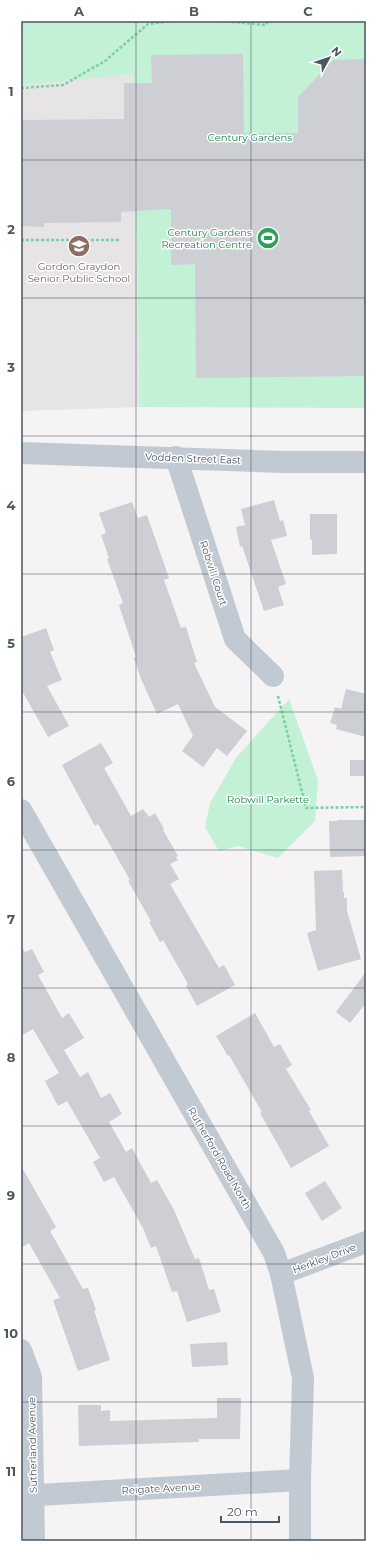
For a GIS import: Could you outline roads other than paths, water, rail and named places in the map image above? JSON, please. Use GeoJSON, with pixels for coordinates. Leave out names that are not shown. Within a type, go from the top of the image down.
{"type":"FeatureCollection","features":[{"type":"Feature","properties":{"kind":"street","name":"Vodden Street East"},"geometry":{"type":"LineString","coordinates":[[21,453],[176,457],[283,462],[366,462]]}},
{"type":"Feature","properties":{"kind":"street","name":"Robwill Court"},"geometry":{"type":"LineString","coordinates":[[176,457],[235,639],[273,676]]}},
{"type":"Feature","properties":{"kind":"street","name":"Rutherford Road North"},"geometry":{"type":"LineString","coordinates":[[21,810],[274,1253],[281,1274],[303,1378],[300,1541]]}},
{"type":"Feature","properties":{"kind":"street","name":"Herkley Drive"},"geometry":{"type":"LineString","coordinates":[[281,1274],[366,1242]]}},
{"type":"Feature","properties":{"kind":"street","name":"Sutherland Avenue"},"geometry":{"type":"LineString","coordinates":[[21,1350],[31,1377],[27,1496],[34,1541]]}},
{"type":"Feature","properties":{"kind":"street","name":"Reigate Avenue"},"geometry":{"type":"LineString","coordinates":[[27,1496],[300,1480]]}},
{"type":"Feature","properties":{"kind":"place","name":"Century Gardens Recreation Centre"},"geometry":{"type":"Point","coordinates":[268,238]}},
{"type":"Feature","properties":{"kind":"place","name":"Gordon Graydon Senior Public School"},"geometry":{"type":"Point","coordinates":[79,246]}},
{"type":"Feature","properties":{"kind":"park label","name":"Century Gardens"},"geometry":{"type":"Point","coordinates":[250,137]}},
{"type":"Feature","properties":{"kind":"park label","name":"Robwill Parkette"},"geometry":{"type":"Point","coordinates":[268,799]}}]}
